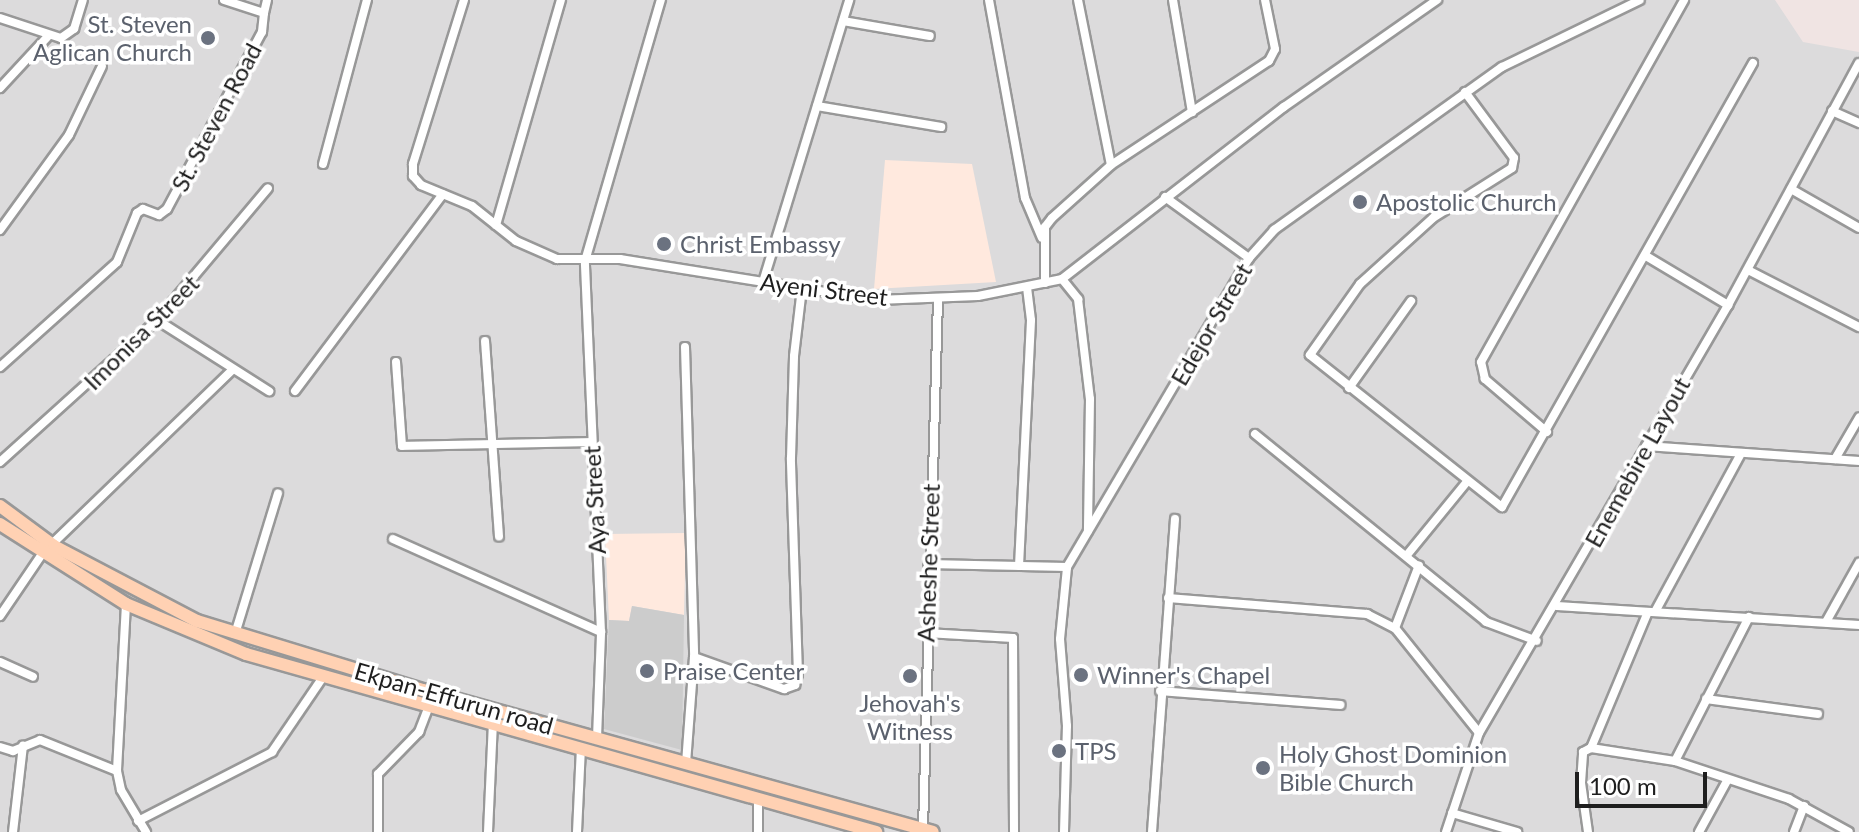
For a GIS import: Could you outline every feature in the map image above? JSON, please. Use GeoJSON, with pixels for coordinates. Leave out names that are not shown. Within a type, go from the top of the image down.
{"type":"FeatureCollection","features":[{"type":"Feature","properties":{"kind":"main road","name":"Ekpan-Effurun road"},"geometry":{"type":"LineString","coordinates":[[0,506],[52,544],[133,591],[235,634],[496,717],[597,738],[928,831]]}},
{"type":"Feature","properties":{"kind":"main road"},"geometry":{"type":"LineString","coordinates":[[0,524],[42,554],[126,604],[246,654],[429,706],[496,717],[581,748],[876,832]]}},
{"type":"Feature","properties":{"kind":"street"},"geometry":{"type":"LineString","coordinates":[[0,18],[49,35],[68,36],[83,0]]}},
{"type":"Feature","properties":{"kind":"street","name":"St. Steven Road"},"geometry":{"type":"LineString","coordinates":[[0,367],[117,262],[137,213],[143,209],[159,215],[167,209],[253,53],[264,13],[224,0]]}},
{"type":"Feature","properties":{"kind":"street"},"geometry":{"type":"LineString","coordinates":[[264,13],[267,0]]}},
{"type":"Feature","properties":{"kind":"street"},"geometry":{"type":"LineString","coordinates":[[323,164],[367,0]]}},
{"type":"Feature","properties":{"kind":"street","name":"Ayeni Street"},"geometry":{"type":"LineString","coordinates":[[464,0],[413,164],[416,180],[472,206],[537,253],[585,261],[620,259],[877,300],[938,298],[1027,288],[1062,279]]}},
{"type":"Feature","properties":{"kind":"street"},"geometry":{"type":"LineString","coordinates":[[496,225],[561,0]]}},
{"type":"Feature","properties":{"kind":"street","name":"Aya Street"},"geometry":{"type":"LineString","coordinates":[[597,738],[601,632],[590,442],[585,261],[627,131],[661,0]]}},
{"type":"Feature","properties":{"kind":"street"},"geometry":{"type":"LineString","coordinates":[[763,282],[849,0]]}},
{"type":"Feature","properties":{"kind":"street"},"geometry":{"type":"LineString","coordinates":[[989,0],[1025,198],[1044,243]]}},
{"type":"Feature","properties":{"kind":"street"},"geometry":{"type":"LineString","coordinates":[[1078,0],[1111,165]]}},
{"type":"Feature","properties":{"kind":"street"},"geometry":{"type":"LineString","coordinates":[[1173,0],[1192,112]]}},
{"type":"Feature","properties":{"kind":"street"},"geometry":{"type":"LineString","coordinates":[[1045,283],[1044,243],[1052,218],[1111,165],[1269,61],[1275,49],[1265,0]]}},
{"type":"Feature","properties":{"kind":"street"},"geometry":{"type":"LineString","coordinates":[[1088,534],[1090,399],[1078,299],[1062,279],[1165,197],[1437,0]]}},
{"type":"Feature","properties":{"kind":"street","name":"Edejor Street"},"geometry":{"type":"LineString","coordinates":[[1064,832],[1067,726],[1060,639],[1067,567],[1249,258],[1274,230],[1465,92],[1522,56],[1640,0]]}},
{"type":"Feature","properties":{"kind":"street"},"geometry":{"type":"LineString","coordinates":[[1547,432],[1485,379],[1481,362],[1684,0]]}},
{"type":"Feature","properties":{"kind":"street"},"geometry":{"type":"LineString","coordinates":[[843,21],[930,36]]}},
{"type":"Feature","properties":{"kind":"street"},"geometry":{"type":"LineString","coordinates":[[0,88],[49,35]]}},
{"type":"Feature","properties":{"kind":"street"},"geometry":{"type":"LineString","coordinates":[[1465,92],[1515,163],[1412,237],[1360,284],[1310,348],[1311,359],[1493,505],[1508,503],[1753,63]]}},
{"type":"Feature","properties":{"kind":"street","name":"Enemebire Layout"},"geometry":{"type":"LineString","coordinates":[[1446,832],[1479,733],[1537,641],[1748,270],[1859,63]]}},
{"type":"Feature","properties":{"kind":"street"},"geometry":{"type":"LineString","coordinates":[[0,230],[69,135],[102,66]]}},
{"type":"Feature","properties":{"kind":"street"},"geometry":{"type":"LineString","coordinates":[[817,106],[941,127]]}},
{"type":"Feature","properties":{"kind":"street"},"geometry":{"type":"LineString","coordinates":[[1832,111],[1859,123]]}},
{"type":"Feature","properties":{"kind":"street","name":"Imonisa Street"},"geometry":{"type":"LineString","coordinates":[[0,462],[157,320],[268,188]]}},
{"type":"Feature","properties":{"kind":"street"},"geometry":{"type":"LineString","coordinates":[[1791,189],[1859,228]]}},
{"type":"Feature","properties":{"kind":"street"},"geometry":{"type":"LineString","coordinates":[[295,391],[443,194]]}},
{"type":"Feature","properties":{"kind":"street"},"geometry":{"type":"LineString","coordinates":[[1165,197],[1249,258]]}},
{"type":"Feature","properties":{"kind":"street"},"geometry":{"type":"LineString","coordinates":[[1646,256],[1728,305]]}},
{"type":"Feature","properties":{"kind":"street"},"geometry":{"type":"LineString","coordinates":[[1748,270],[1859,327]]}},
{"type":"Feature","properties":{"kind":"street"},"geometry":{"type":"LineString","coordinates":[[694,657],[784,689],[795,685],[798,674],[791,458],[802,288]]}},
{"type":"Feature","properties":{"kind":"street"},"geometry":{"type":"LineString","coordinates":[[1019,566],[1031,320],[1027,288]]}},
{"type":"Feature","properties":{"kind":"street","name":"Asheshe Street"},"geometry":{"type":"LineString","coordinates":[[928,831],[926,633],[938,298]]}},
{"type":"Feature","properties":{"kind":"street"},"geometry":{"type":"LineString","coordinates":[[1349,388],[1411,301]]}},
{"type":"Feature","properties":{"kind":"street"},"geometry":{"type":"LineString","coordinates":[[157,320],[269,391]]}},
{"type":"Feature","properties":{"kind":"street"},"geometry":{"type":"LineString","coordinates":[[485,341],[499,537]]}},
{"type":"Feature","properties":{"kind":"street"},"geometry":{"type":"LineString","coordinates":[[685,347],[694,657],[686,764]]}},
{"type":"Feature","properties":{"kind":"street"},"geometry":{"type":"LineString","coordinates":[[396,362],[402,446],[492,447],[590,442]]}},
{"type":"Feature","properties":{"kind":"street"},"geometry":{"type":"LineString","coordinates":[[52,544],[232,370]]}},
{"type":"Feature","properties":{"kind":"street"},"geometry":{"type":"LineString","coordinates":[[1835,459],[1859,418]]}},
{"type":"Feature","properties":{"kind":"street"},"geometry":{"type":"LineString","coordinates":[[1255,434],[1486,622],[1537,641]]}},
{"type":"Feature","properties":{"kind":"street"},"geometry":{"type":"LineString","coordinates":[[1646,446],[1859,461]]}},
{"type":"Feature","properties":{"kind":"street"},"geometry":{"type":"LineString","coordinates":[[1591,748],[1651,612],[1740,455]]}},
{"type":"Feature","properties":{"kind":"street"},"geometry":{"type":"LineString","coordinates":[[1407,555],[1466,483]]}},
{"type":"Feature","properties":{"kind":"street"},"geometry":{"type":"LineString","coordinates":[[235,634],[278,493]]}},
{"type":"Feature","properties":{"kind":"street"},"geometry":{"type":"LineString","coordinates":[[1152,832],[1175,519]]}},
{"type":"Feature","properties":{"kind":"street"},"geometry":{"type":"LineString","coordinates":[[393,539],[601,632]]}},
{"type":"Feature","properties":{"kind":"street"},"geometry":{"type":"LineString","coordinates":[[0,616],[42,554]]}},
{"type":"Feature","properties":{"kind":"street"},"geometry":{"type":"LineString","coordinates":[[1826,622],[1859,563]]}},
{"type":"Feature","properties":{"kind":"street"},"geometry":{"type":"LineString","coordinates":[[928,564],[1067,567]]}},
{"type":"Feature","properties":{"kind":"street"},"geometry":{"type":"LineString","coordinates":[[1395,628],[1419,565]]}},
{"type":"Feature","properties":{"kind":"street"},"geometry":{"type":"LineString","coordinates":[[1168,598],[1367,614],[1395,628],[1479,733]]}},
{"type":"Feature","properties":{"kind":"street"},"geometry":{"type":"LineString","coordinates":[[126,604],[117,771],[138,821],[146,832]]}},
{"type":"Feature","properties":{"kind":"street"},"geometry":{"type":"LineString","coordinates":[[1557,606],[1859,625]]}},
{"type":"Feature","properties":{"kind":"street"},"geometry":{"type":"LineString","coordinates":[[1675,761],[1749,617]]}},
{"type":"Feature","properties":{"kind":"street"},"geometry":{"type":"LineString","coordinates":[[926,633],[1013,638],[1014,832]]}},
{"type":"Feature","properties":{"kind":"street"},"geometry":{"type":"LineString","coordinates":[[0,662],[33,677]]}},
{"type":"Feature","properties":{"kind":"street"},"geometry":{"type":"LineString","coordinates":[[138,821],[272,752],[323,677]]}},
{"type":"Feature","properties":{"kind":"street"},"geometry":{"type":"LineString","coordinates":[[1160,691],[1340,705]]}},
{"type":"Feature","properties":{"kind":"street"},"geometry":{"type":"LineString","coordinates":[[1706,699],[1818,714]]}},
{"type":"Feature","properties":{"kind":"street"},"geometry":{"type":"LineString","coordinates":[[378,832],[378,774],[419,732],[429,706]]}},
{"type":"Feature","properties":{"kind":"street"},"geometry":{"type":"LineString","coordinates":[[488,832],[496,717]]}},
{"type":"Feature","properties":{"kind":"street"},"geometry":{"type":"LineString","coordinates":[[0,747],[13,751],[40,740],[117,771]]}},
{"type":"Feature","properties":{"kind":"street"},"geometry":{"type":"LineString","coordinates":[[13,832],[23,746]]}},
{"type":"Feature","properties":{"kind":"street"},"geometry":{"type":"LineString","coordinates":[[577,832],[581,748]]}},
{"type":"Feature","properties":{"kind":"street"},"geometry":{"type":"LineString","coordinates":[[1588,832],[1580,766],[1583,752],[1591,748],[1675,761],[1804,806],[1849,832]]}},
{"type":"Feature","properties":{"kind":"street"},"geometry":{"type":"LineString","coordinates":[[1699,832],[1728,779]]}},
{"type":"Feature","properties":{"kind":"street"},"geometry":{"type":"LineString","coordinates":[[758,799],[758,832]]}},
{"type":"Feature","properties":{"kind":"street"},"geometry":{"type":"LineString","coordinates":[[1794,832],[1804,806]]}},
{"type":"Feature","properties":{"kind":"street"},"geometry":{"type":"LineString","coordinates":[[1452,813],[1517,832]]}},
{"type":"Feature","properties":{"kind":"shaded area"},"geometry":{"type":"Polygon","coordinates":[[[0,0],[1775,0],[1803,42],[1859,52],[1859,832],[0,832],[0,0]]]}},
{"type":"Feature","properties":{"kind":"shaded area"},"geometry":{"type":"Polygon","coordinates":[[[885,160],[972,164],[996,282],[874,289],[885,160]]]}},
{"type":"Feature","properties":{"kind":"shaded area"},"geometry":{"type":"Polygon","coordinates":[[[686,533],[684,615],[632,606],[629,621],[609,620],[605,534],[686,533]]]}},
{"type":"Feature","properties":{"kind":"shaded area","name":"Praise Center"},"geometry":{"type":"Polygon","coordinates":[[[632,606],[684,615],[682,750],[604,729],[609,620],[629,621],[632,606]]]}},
{"type":"Feature","properties":{"kind":"place","name":"St. Steven Aglican Church"},"geometry":{"type":"Point","coordinates":[208,38]}},
{"type":"Feature","properties":{"kind":"place","name":"Apostolic Church"},"geometry":{"type":"Point","coordinates":[1360,202]}},
{"type":"Feature","properties":{"kind":"place","name":"Christ Embassy"},"geometry":{"type":"Point","coordinates":[664,244]}},
{"type":"Feature","properties":{"kind":"place","name":"Praise Center"},"geometry":{"type":"Point","coordinates":[647,671]}},
{"type":"Feature","properties":{"kind":"place","name":"Winner's Chapel"},"geometry":{"type":"Point","coordinates":[1081,675]}},
{"type":"Feature","properties":{"kind":"place","name":"Jehovah's Witness"},"geometry":{"type":"Point","coordinates":[910,676]}},
{"type":"Feature","properties":{"kind":"place","name":"TPS"},"geometry":{"type":"Point","coordinates":[1059,751]}},
{"type":"Feature","properties":{"kind":"place","name":"Holy Ghost Dominion Bible Church"},"geometry":{"type":"Point","coordinates":[1263,768]}}]}
